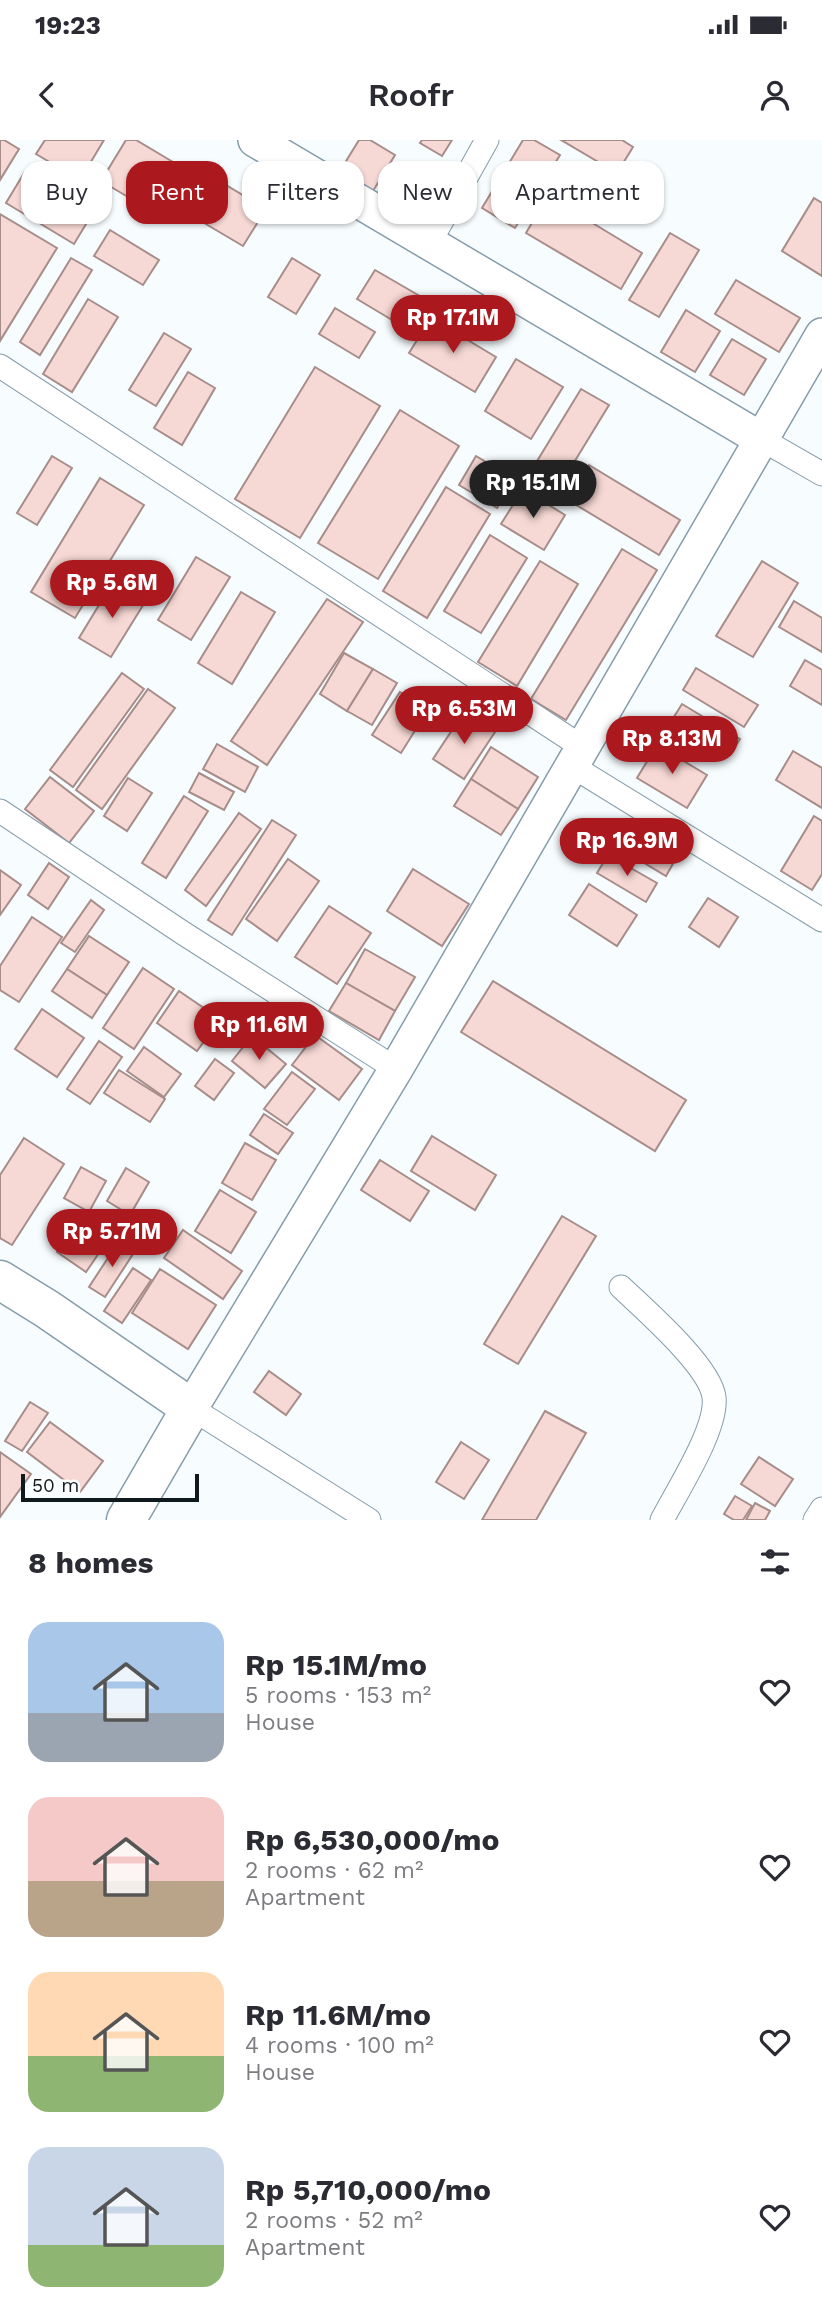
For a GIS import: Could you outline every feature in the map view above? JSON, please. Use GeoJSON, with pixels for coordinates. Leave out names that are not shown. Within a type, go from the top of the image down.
{"type":"FeatureCollection","features":[{"type":"Feature","properties":{"kind":"highway"},"geometry":{"type":"LineString","coordinates":[[0,1280],[191,1408],[126,1520]]}},
{"type":"Feature","properties":{"kind":"street"},"geometry":{"type":"LineString","coordinates":[[255,140],[822,474]]}},
{"type":"Feature","properties":{"kind":"street"},"geometry":{"type":"LineString","coordinates":[[430,242],[487,140]]}},
{"type":"Feature","properties":{"kind":"street"},"geometry":{"type":"LineString","coordinates":[[369,1520],[191,1408],[396,1069],[822,335]]}},
{"type":"Feature","properties":{"kind":"street"},"geometry":{"type":"LineString","coordinates":[[0,366],[822,920]]}},
{"type":"Feature","properties":{"kind":"street"},"geometry":{"type":"LineString","coordinates":[[0,811],[183,933],[396,1069]]}},
{"type":"Feature","properties":{"kind":"street"},"geometry":{"type":"LineString","coordinates":[[621,1287],[682,1345],[714,1394],[711,1422],[704,1440],[662,1520]]}},
{"type":"Feature","properties":{"kind":"street"},"geometry":{"type":"LineString","coordinates":[[815,1520],[822,1509]]}},
{"type":"Feature","properties":{"kind":"building"},"geometry":{"type":"Polygon","coordinates":[[[0,140],[19,149],[0,180],[0,140]]]}},
{"type":"Feature","properties":{"kind":"building"},"geometry":{"type":"Polygon","coordinates":[[[45,140],[104,140],[91,161],[48,161],[36,154],[45,140]]]}},
{"type":"Feature","properties":{"kind":"building"},"geometry":{"type":"Polygon","coordinates":[[[126,140],[136,140],[171,161],[126,161],[126,196],[112,188],[112,163],[126,140]]]}},
{"type":"Feature","properties":{"kind":"building"},"geometry":{"type":"Polygon","coordinates":[[[359,140],[370,140],[395,155],[391,161],[378,161],[378,183],[373,191],[364,186],[364,161],[346,161],[359,140]]]}},
{"type":"Feature","properties":{"kind":"building"},"geometry":{"type":"Polygon","coordinates":[[[422,140],[452,140],[442,156],[420,143],[422,140]]]}},
{"type":"Feature","properties":{"kind":"building"},"geometry":{"type":"Polygon","coordinates":[[[523,140],[534,140],[560,155],[556,161],[510,161],[523,140]]]}},
{"type":"Feature","properties":{"kind":"building"},"geometry":{"type":"Polygon","coordinates":[[[561,140],[622,140],[633,147],[624,161],[597,161],[561,140]]]}},
{"type":"Feature","properties":{"kind":"building"},"geometry":{"type":"Polygon","coordinates":[[[21,178],[21,212],[6,203],[21,178]]]}},
{"type":"Feature","properties":{"kind":"building"},"geometry":{"type":"Polygon","coordinates":[[[228,186],[242,195],[242,224],[257,224],[243,246],[206,224],[228,224],[228,186]]]}},
{"type":"Feature","properties":{"kind":"building"},"geometry":{"type":"Polygon","coordinates":[[[491,193],[491,213],[482,208],[491,193]]]}},
{"type":"Feature","properties":{"kind":"building"},"geometry":{"type":"Polygon","coordinates":[[[814,198],[822,203],[822,276],[782,251],[814,198]]]}},
{"type":"Feature","properties":{"kind":"building"},"geometry":{"type":"Polygon","coordinates":[[[0,214],[57,248],[0,341],[0,214]]]}},
{"type":"Feature","properties":{"kind":"building"},"geometry":{"type":"Polygon","coordinates":[[[41,224],[86,224],[74,244],[41,224]]]}},
{"type":"Feature","properties":{"kind":"building"},"geometry":{"type":"Polygon","coordinates":[[[531,224],[594,224],[642,253],[621,289],[526,233],[531,224]]]}},
{"type":"Feature","properties":{"kind":"building"},"geometry":{"type":"Polygon","coordinates":[[[110,230],[159,260],[143,285],[94,256],[110,230]]]}},
{"type":"Feature","properties":{"kind":"building"},"geometry":{"type":"Polygon","coordinates":[[[670,233],[699,250],[659,317],[629,300],[670,233]]]}},
{"type":"Feature","properties":{"kind":"building"},"geometry":{"type":"Polygon","coordinates":[[[71,258],[92,270],[40,355],[20,342],[71,258]]]}},
{"type":"Feature","properties":{"kind":"building"},"geometry":{"type":"Polygon","coordinates":[[[292,258],[320,275],[296,314],[268,297],[292,258]]]}},
{"type":"Feature","properties":{"kind":"building"},"geometry":{"type":"Polygon","coordinates":[[[375,270],[425,299],[407,329],[357,299],[375,270]]]}},
{"type":"Feature","properties":{"kind":"building"},"geometry":{"type":"Polygon","coordinates":[[[736,280],[800,318],[779,352],[715,314],[736,280]]]}},
{"type":"Feature","properties":{"kind":"building"},"geometry":{"type":"Polygon","coordinates":[[[88,299],[118,317],[72,392],[43,374],[88,299]]]}},
{"type":"Feature","properties":{"kind":"building"},"geometry":{"type":"Polygon","coordinates":[[[335,308],[375,332],[359,358],[319,334],[335,308]]]}},
{"type":"Feature","properties":{"kind":"building"},"geometry":{"type":"Polygon","coordinates":[[[686,310],[720,331],[695,372],[661,352],[686,310]]]}},
{"type":"Feature","properties":{"kind":"building"},"geometry":{"type":"Polygon","coordinates":[[[431,318],[496,357],[475,392],[409,353],[431,318]]]}},
{"type":"Feature","properties":{"kind":"building"},"geometry":{"type":"Polygon","coordinates":[[[164,333],[191,349],[156,406],[129,390],[164,333]]]}},
{"type":"Feature","properties":{"kind":"building"},"geometry":{"type":"Polygon","coordinates":[[[732,339],[766,359],[744,395],[710,375],[732,339]]]}},
{"type":"Feature","properties":{"kind":"building"},"geometry":{"type":"Polygon","coordinates":[[[516,359],[563,387],[531,439],[485,411],[516,359]]]}},
{"type":"Feature","properties":{"kind":"building"},"geometry":{"type":"Polygon","coordinates":[[[315,367],[380,406],[300,538],[235,499],[315,367]]]}},
{"type":"Feature","properties":{"kind":"building"},"geometry":{"type":"Polygon","coordinates":[[[188,372],[215,388],[182,445],[154,428],[188,372]]]}},
{"type":"Feature","properties":{"kind":"building"},"geometry":{"type":"Polygon","coordinates":[[[581,389],[609,405],[559,487],[531,471],[581,389]]]}},
{"type":"Feature","properties":{"kind":"building"},"geometry":{"type":"Polygon","coordinates":[[[400,410],[459,446],[378,579],[318,543],[400,410]]]}},
{"type":"Feature","properties":{"kind":"building"},"geometry":{"type":"Polygon","coordinates":[[[52,456],[72,468],[37,525],[17,513],[52,456]]]}},
{"type":"Feature","properties":{"kind":"building"},"geometry":{"type":"Polygon","coordinates":[[[476,456],[515,479],[497,508],[459,485],[476,456]]]}},
{"type":"Feature","properties":{"kind":"building"},"geometry":{"type":"Polygon","coordinates":[[[589,465],[680,520],[659,555],[568,500],[589,465]]]}},
{"type":"Feature","properties":{"kind":"building"},"geometry":{"type":"Polygon","coordinates":[[[100,478],[144,505],[75,618],[31,592],[100,478]]]}},
{"type":"Feature","properties":{"kind":"building"},"geometry":{"type":"Polygon","coordinates":[[[446,487],[490,514],[427,618],[383,591],[446,487]]]}},
{"type":"Feature","properties":{"kind":"building"},"geometry":{"type":"Polygon","coordinates":[[[523,489],[565,515],[544,550],[501,524],[523,489]]]}},
{"type":"Feature","properties":{"kind":"building"},"geometry":{"type":"Polygon","coordinates":[[[490,535],[527,558],[481,633],[444,611],[490,535]]]}},
{"type":"Feature","properties":{"kind":"building"},"geometry":{"type":"Polygon","coordinates":[[[622,549],[657,570],[566,720],[531,699],[622,549]]]}},
{"type":"Feature","properties":{"kind":"building"},"geometry":{"type":"Polygon","coordinates":[[[196,557],[230,577],[191,640],[158,620],[196,557]]]}},
{"type":"Feature","properties":{"kind":"building"},"geometry":{"type":"Polygon","coordinates":[[[540,561],[578,584],[517,686],[478,662],[540,561]]]}},
{"type":"Feature","properties":{"kind":"building"},"geometry":{"type":"Polygon","coordinates":[[[762,561],[798,583],[753,657],[716,636],[762,561]]]}},
{"type":"Feature","properties":{"kind":"building"},"geometry":{"type":"Polygon","coordinates":[[[113,582],[145,602],[111,657],[79,638],[113,582]]]}},
{"type":"Feature","properties":{"kind":"building"},"geometry":{"type":"Polygon","coordinates":[[[241,592],[275,612],[232,684],[198,663],[241,592]]]}},
{"type":"Feature","properties":{"kind":"building"},"geometry":{"type":"Polygon","coordinates":[[[327,599],[363,622],[267,765],[231,741],[327,599]]]}},
{"type":"Feature","properties":{"kind":"building"},"geometry":{"type":"Polygon","coordinates":[[[794,601],[822,618],[822,652],[779,627],[794,601]]]}},
{"type":"Feature","properties":{"kind":"building"},"geometry":{"type":"Polygon","coordinates":[[[344,653],[373,669],[347,711],[320,694],[344,653]]]}},
{"type":"Feature","properties":{"kind":"building"},"geometry":{"type":"Polygon","coordinates":[[[805,660],[822,670],[822,705],[790,686],[805,660]]]}},
{"type":"Feature","properties":{"kind":"building"},"geometry":{"type":"Polygon","coordinates":[[[696,668],[758,705],[744,727],[683,690],[696,668]]]}},
{"type":"Feature","properties":{"kind":"building"},"geometry":{"type":"Polygon","coordinates":[[[373,669],[397,683],[372,725],[347,711],[373,669]]]}},
{"type":"Feature","properties":{"kind":"building"},"geometry":{"type":"Polygon","coordinates":[[[122,673],[144,689],[73,787],[50,770],[122,673]]]}},
{"type":"Feature","properties":{"kind":"building"},"geometry":{"type":"Polygon","coordinates":[[[148,689],[175,708],[102,809],[76,790],[148,689]]]}},
{"type":"Feature","properties":{"kind":"building"},"geometry":{"type":"Polygon","coordinates":[[[400,692],[428,710],[401,753],[372,735],[400,692]]]}},
{"type":"Feature","properties":{"kind":"building"},"geometry":{"type":"Polygon","coordinates":[[[682,704],[740,739],[730,755],[672,720],[682,704]]]}},
{"type":"Feature","properties":{"kind":"building"},"geometry":{"type":"Polygon","coordinates":[[[464,712],[495,732],[464,779],[433,759],[464,712]]]}},
{"type":"Feature","properties":{"kind":"building"},"geometry":{"type":"Polygon","coordinates":[[[217,744],[258,767],[245,792],[203,769],[217,744]]]}},
{"type":"Feature","properties":{"kind":"building"},"geometry":{"type":"Polygon","coordinates":[[[657,745],[707,775],[687,808],[637,778],[657,745]]]}},
{"type":"Feature","properties":{"kind":"building"},"geometry":{"type":"Polygon","coordinates":[[[491,747],[538,777],[518,809],[471,779],[491,747]]]}},
{"type":"Feature","properties":{"kind":"building"},"geometry":{"type":"Polygon","coordinates":[[[793,751],[822,768],[822,808],[776,780],[793,751]]]}},
{"type":"Feature","properties":{"kind":"building"},"geometry":{"type":"Polygon","coordinates":[[[199,773],[234,792],[224,810],[189,792],[199,773]]]}},
{"type":"Feature","properties":{"kind":"building"},"geometry":{"type":"Polygon","coordinates":[[[50,777],[94,811],[69,843],[25,809],[50,777]]]}},
{"type":"Feature","properties":{"kind":"building"},"geometry":{"type":"Polygon","coordinates":[[[128,778],[152,793],[127,831],[104,816],[128,778]]]}},
{"type":"Feature","properties":{"kind":"building"},"geometry":{"type":"Polygon","coordinates":[[[471,779],[518,809],[501,835],[454,806],[471,779]]]}},
{"type":"Feature","properties":{"kind":"building"},"geometry":{"type":"Polygon","coordinates":[[[184,796],[208,811],[166,878],[142,863],[184,796]]]}},
{"type":"Feature","properties":{"kind":"building"},"geometry":{"type":"Polygon","coordinates":[[[239,813],[261,829],[206,906],[185,890],[239,813]]]}},
{"type":"Feature","properties":{"kind":"building"},"geometry":{"type":"Polygon","coordinates":[[[814,816],[822,821],[822,874],[812,890],[781,871],[814,816]]]}},
{"type":"Feature","properties":{"kind":"building"},"geometry":{"type":"Polygon","coordinates":[[[272,820],[296,835],[232,935],[208,920],[272,820]]]}},
{"type":"Feature","properties":{"kind":"building"},"geometry":{"type":"Polygon","coordinates":[[[630,824],[679,853],[666,876],[616,846],[630,824]]]}},
{"type":"Feature","properties":{"kind":"building"},"geometry":{"type":"Polygon","coordinates":[[[608,855],[657,883],[646,902],[597,873],[608,855]]]}},
{"type":"Feature","properties":{"kind":"building"},"geometry":{"type":"Polygon","coordinates":[[[288,859],[319,881],[277,941],[246,919],[288,859]]]}},
{"type":"Feature","properties":{"kind":"building"},"geometry":{"type":"Polygon","coordinates":[[[49,863],[69,877],[48,909],[28,895],[49,863]]]}},
{"type":"Feature","properties":{"kind":"building"},"geometry":{"type":"Polygon","coordinates":[[[413,869],[469,904],[442,946],[387,911],[413,869]]]}},
{"type":"Feature","properties":{"kind":"building"},"geometry":{"type":"Polygon","coordinates":[[[0,870],[21,885],[0,915],[0,870]]]}},
{"type":"Feature","properties":{"kind":"building"},"geometry":{"type":"Polygon","coordinates":[[[589,884],[637,915],[617,946],[569,915],[589,884]]]}},
{"type":"Feature","properties":{"kind":"building"},"geometry":{"type":"Polygon","coordinates":[[[708,898],[738,917],[719,947],[689,927],[708,898]]]}},
{"type":"Feature","properties":{"kind":"building"},"geometry":{"type":"Polygon","coordinates":[[[91,900],[104,910],[75,952],[61,943],[91,900]]]}},
{"type":"Feature","properties":{"kind":"building"},"geometry":{"type":"Polygon","coordinates":[[[329,906],[371,933],[337,984],[295,957],[329,906]]]}},
{"type":"Feature","properties":{"kind":"building"},"geometry":{"type":"Polygon","coordinates":[[[32,917],[62,937],[19,1002],[0,990],[0,966],[32,917]]]}},
{"type":"Feature","properties":{"kind":"building"},"geometry":{"type":"Polygon","coordinates":[[[89,936],[129,962],[107,995],[67,969],[89,936]]]}},
{"type":"Feature","properties":{"kind":"building"},"geometry":{"type":"Polygon","coordinates":[[[365,949],[415,977],[395,1011],[346,983],[365,949]]]}},
{"type":"Feature","properties":{"kind":"building"},"geometry":{"type":"Polygon","coordinates":[[[143,968],[174,989],[134,1049],[103,1028],[143,968]]]}},
{"type":"Feature","properties":{"kind":"building"},"geometry":{"type":"Polygon","coordinates":[[[67,969],[107,995],[92,1018],[52,991],[67,969]]]}},
{"type":"Feature","properties":{"kind":"building"},"geometry":{"type":"Polygon","coordinates":[[[493,981],[686,1100],[655,1151],[461,1032],[493,981]]]}},
{"type":"Feature","properties":{"kind":"building"},"geometry":{"type":"Polygon","coordinates":[[[346,983],[395,1011],[379,1040],[329,1011],[346,983]]]}},
{"type":"Feature","properties":{"kind":"building"},"geometry":{"type":"Polygon","coordinates":[[[179,991],[220,1019],[197,1051],[157,1023],[179,991]]]}},
{"type":"Feature","properties":{"kind":"building"},"geometry":{"type":"Polygon","coordinates":[[[42,1009],[84,1038],[57,1077],[15,1049],[42,1009]]]}},
{"type":"Feature","properties":{"kind":"building"},"geometry":{"type":"Polygon","coordinates":[[[315,1035],[362,1069],[339,1100],[292,1065],[315,1035]]]}},
{"type":"Feature","properties":{"kind":"building"},"geometry":{"type":"Polygon","coordinates":[[[252,1036],[286,1064],[265,1088],[232,1061],[252,1036]]]}},
{"type":"Feature","properties":{"kind":"building"},"geometry":{"type":"Polygon","coordinates":[[[99,1041],[122,1057],[90,1104],[67,1089],[99,1041]]]}},
{"type":"Feature","properties":{"kind":"building"},"geometry":{"type":"Polygon","coordinates":[[[144,1047],[181,1074],[164,1097],[127,1071],[144,1047]]]}},
{"type":"Feature","properties":{"kind":"building"},"geometry":{"type":"Polygon","coordinates":[[[215,1059],[234,1073],[214,1100],[195,1086],[215,1059]]]}},
{"type":"Feature","properties":{"kind":"building"},"geometry":{"type":"Polygon","coordinates":[[[119,1070],[165,1099],[150,1122],[104,1093],[119,1070]]]}},
{"type":"Feature","properties":{"kind":"building"},"geometry":{"type":"Polygon","coordinates":[[[292,1072],[315,1089],[287,1125],[264,1109],[292,1072]]]}},
{"type":"Feature","properties":{"kind":"building"},"geometry":{"type":"Polygon","coordinates":[[[264,1114],[293,1133],[278,1154],[250,1135],[264,1114]]]}},
{"type":"Feature","properties":{"kind":"building"},"geometry":{"type":"Polygon","coordinates":[[[432,1136],[496,1175],[475,1210],[411,1171],[432,1136]]]}},
{"type":"Feature","properties":{"kind":"building"},"geometry":{"type":"Polygon","coordinates":[[[24,1138],[64,1164],[12,1245],[0,1238],[0,1175],[24,1138]]]}},
{"type":"Feature","properties":{"kind":"building"},"geometry":{"type":"Polygon","coordinates":[[[245,1143],[276,1160],[252,1200],[222,1183],[245,1143]]]}},
{"type":"Feature","properties":{"kind":"building"},"geometry":{"type":"Polygon","coordinates":[[[380,1160],[429,1191],[410,1221],[361,1190],[380,1160]]]}},
{"type":"Feature","properties":{"kind":"building"},"geometry":{"type":"Polygon","coordinates":[[[81,1167],[106,1181],[89,1212],[64,1198],[81,1167]]]}},
{"type":"Feature","properties":{"kind":"building"},"geometry":{"type":"Polygon","coordinates":[[[126,1168],[149,1182],[130,1215],[107,1201],[126,1168]]]}},
{"type":"Feature","properties":{"kind":"building"},"geometry":{"type":"Polygon","coordinates":[[[220,1190],[256,1212],[231,1253],[195,1231],[220,1190]]]}},
{"type":"Feature","properties":{"kind":"building"},"geometry":{"type":"Polygon","coordinates":[[[562,1216],[596,1236],[518,1364],[484,1344],[562,1216]]]}},
{"type":"Feature","properties":{"kind":"building"},"geometry":{"type":"Polygon","coordinates":[[[81,1217],[110,1237],[86,1272],[57,1252],[81,1217]]]}},
{"type":"Feature","properties":{"kind":"building"},"geometry":{"type":"Polygon","coordinates":[[[183,1230],[242,1271],[223,1299],[164,1258],[183,1230]]]}},
{"type":"Feature","properties":{"kind":"building"},"geometry":{"type":"Polygon","coordinates":[[[119,1241],[135,1251],[105,1297],[89,1287],[119,1241]]]}},
{"type":"Feature","properties":{"kind":"building"},"geometry":{"type":"Polygon","coordinates":[[[133,1268],[151,1280],[122,1323],[104,1311],[133,1268]]]}},
{"type":"Feature","properties":{"kind":"building"},"geometry":{"type":"Polygon","coordinates":[[[160,1269],[216,1305],[188,1349],[132,1313],[160,1269]]]}},
{"type":"Feature","properties":{"kind":"building"},"geometry":{"type":"Polygon","coordinates":[[[269,1371],[301,1394],[286,1415],[254,1392],[269,1371]]]}},
{"type":"Feature","properties":{"kind":"building"},"geometry":{"type":"Polygon","coordinates":[[[30,1402],[48,1413],[22,1451],[5,1441],[30,1402]]]}},
{"type":"Feature","properties":{"kind":"building"},"geometry":{"type":"Polygon","coordinates":[[[545,1411],[586,1433],[536,1520],[482,1520],[545,1411]]]}},
{"type":"Feature","properties":{"kind":"building"},"geometry":{"type":"Polygon","coordinates":[[[50,1422],[103,1461],[80,1492],[27,1452],[50,1422]]]}},
{"type":"Feature","properties":{"kind":"building"},"geometry":{"type":"Polygon","coordinates":[[[461,1442],[489,1460],[464,1499],[436,1482],[461,1442]]]}},
{"type":"Feature","properties":{"kind":"building"},"geometry":{"type":"Polygon","coordinates":[[[0,1452],[31,1474],[0,1517],[0,1452]]]}},
{"type":"Feature","properties":{"kind":"building"},"geometry":{"type":"Polygon","coordinates":[[[759,1457],[793,1479],[775,1506],[741,1484],[759,1457]]]}},
{"type":"Feature","properties":{"kind":"building"},"geometry":{"type":"Polygon","coordinates":[[[735,1496],[752,1506],[743,1520],[734,1520],[724,1514],[735,1496]]]}},
{"type":"Feature","properties":{"kind":"building"},"geometry":{"type":"Polygon","coordinates":[[[755,1503],[770,1511],[765,1520],[746,1520],[755,1503]]]}}]}
